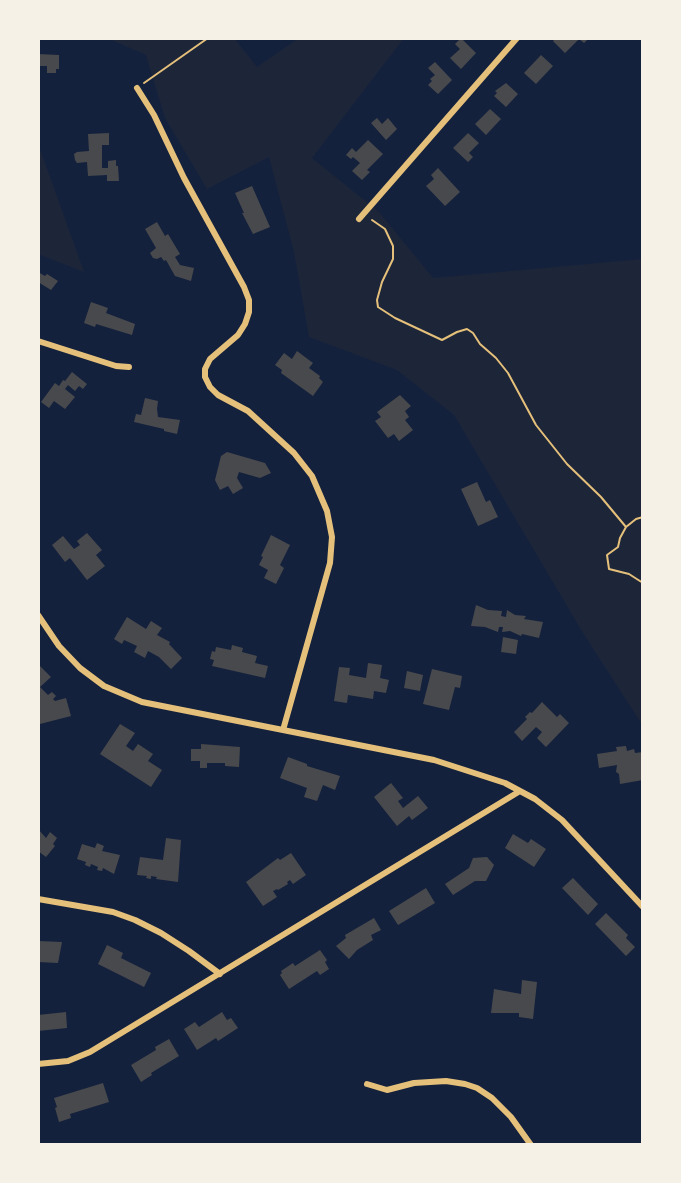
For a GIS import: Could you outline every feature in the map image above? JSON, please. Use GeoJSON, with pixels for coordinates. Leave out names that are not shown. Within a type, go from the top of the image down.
{"type":"FeatureCollection","features":[{"type":"Feature","properties":{"kind":"street"},"geometry":{"type":"LineString","coordinates":[[359,219],[517,38]]}},
{"type":"Feature","properties":{"kind":"street"},"geometry":{"type":"LineString","coordinates":[[137,88],[154,115],[249,300],[245,324],[238,335],[210,359],[205,377],[218,395],[248,411],[304,464],[318,487],[330,524],[330,563],[283,730]]}},
{"type":"Feature","properties":{"kind":"street"},"geometry":{"type":"LineString","coordinates":[[38,341],[116,366],[129,367]]}},
{"type":"Feature","properties":{"kind":"street"},"geometry":{"type":"LineString","coordinates":[[38,615],[69,658],[91,678],[142,702],[434,760],[482,774],[520,791],[562,820],[643,907]]}},
{"type":"Feature","properties":{"kind":"street"},"geometry":{"type":"LineString","coordinates":[[38,1064],[68,1061],[90,1052],[520,791]]}},
{"type":"Feature","properties":{"kind":"street"},"geometry":{"type":"LineString","coordinates":[[38,899],[113,912],[135,920],[168,938],[220,974]]}},
{"type":"Feature","properties":{"kind":"street"},"geometry":{"type":"LineString","coordinates":[[367,1084],[387,1090],[428,1081],[446,1081],[482,1090],[511,1117],[531,1145]]}},
{"type":"Feature","properties":{"kind":"path"},"geometry":{"type":"LineString","coordinates":[[137,88],[208,38]]}},
{"type":"Feature","properties":{"kind":"path"},"geometry":{"type":"LineString","coordinates":[[359,219],[374,220],[385,229],[393,246],[393,259],[382,282],[378,307],[442,340],[467,329],[473,333],[508,373],[536,425],[567,464],[626,527]]}},
{"type":"Feature","properties":{"kind":"path"},"geometry":{"type":"LineString","coordinates":[[643,517],[626,527],[618,547],[607,555],[609,569],[629,574],[643,583]]}},
{"type":"Feature","properties":{"kind":"shaded area"},"geometry":{"type":"Polygon","coordinates":[[[107,38],[234,38],[257,67],[299,38],[404,38],[312,158],[379,212],[433,278],[643,259],[643,726],[583,633],[454,415],[397,370],[309,337],[294,252],[269,157],[207,189],[165,118],[146,55],[107,38]]]}},
{"type":"Feature","properties":{"kind":"shaded area"},"geometry":{"type":"Polygon","coordinates":[[[38,146],[40,149],[84,272],[38,254],[38,146]]]}},
{"type":"Feature","properties":{"kind":"building"},"geometry":{"type":"Polygon","coordinates":[[[461,38],[476,53],[461,69],[450,58],[460,49],[455,44],[461,38]]]}},
{"type":"Feature","properties":{"kind":"building"},"geometry":{"type":"Polygon","coordinates":[[[556,38],[589,38],[584,43],[579,39],[565,53],[553,41],[556,38]]]}},
{"type":"Feature","properties":{"kind":"building"},"geometry":{"type":"Polygon","coordinates":[[[38,54],[59,55],[56,73],[47,73],[47,66],[38,66],[38,54]]]}},
{"type":"Feature","properties":{"kind":"building"},"geometry":{"type":"Polygon","coordinates":[[[541,55],[553,66],[536,84],[524,73],[541,55]]]}},
{"type":"Feature","properties":{"kind":"building"},"geometry":{"type":"Polygon","coordinates":[[[435,62],[452,80],[438,94],[428,85],[435,75],[428,68],[435,62]]]}},
{"type":"Feature","properties":{"kind":"building"},"geometry":{"type":"Polygon","coordinates":[[[506,83],[518,94],[506,107],[494,96],[495,91],[506,83]]]}},
{"type":"Feature","properties":{"kind":"building"},"geometry":{"type":"Polygon","coordinates":[[[490,109],[501,119],[486,135],[475,124],[490,109]]]}},
{"type":"Feature","properties":{"kind":"building"},"geometry":{"type":"Polygon","coordinates":[[[377,118],[382,124],[388,118],[397,129],[386,140],[371,123],[377,118]]]}},
{"type":"Feature","properties":{"kind":"building"},"geometry":{"type":"Polygon","coordinates":[[[109,133],[109,145],[102,145],[102,168],[108,168],[108,161],[116,160],[119,181],[107,181],[107,175],[88,176],[87,162],[77,163],[75,160],[74,154],[77,152],[89,151],[88,134],[109,133]]]}},
{"type":"Feature","properties":{"kind":"building"},"geometry":{"type":"Polygon","coordinates":[[[468,133],[479,143],[469,153],[473,157],[468,162],[453,148],[468,133]]]}},
{"type":"Feature","properties":{"kind":"building"},"geometry":{"type":"Polygon","coordinates":[[[368,140],[383,154],[362,180],[352,171],[360,163],[346,155],[352,148],[356,152],[368,140]]]}},
{"type":"Feature","properties":{"kind":"building"},"geometry":{"type":"Polygon","coordinates":[[[438,168],[460,192],[445,206],[426,186],[434,179],[431,175],[438,168]]]}},
{"type":"Feature","properties":{"kind":"building"},"geometry":{"type":"Polygon","coordinates":[[[252,186],[270,227],[253,234],[235,193],[252,186]]]}},
{"type":"Feature","properties":{"kind":"building"},"geometry":{"type":"Polygon","coordinates":[[[157,222],[180,254],[175,257],[180,265],[194,268],[191,281],[175,276],[166,260],[153,258],[150,253],[156,248],[145,229],[157,222]]]}},
{"type":"Feature","properties":{"kind":"building"},"geometry":{"type":"Polygon","coordinates":[[[38,272],[58,281],[51,290],[38,282],[38,272]]]}},
{"type":"Feature","properties":{"kind":"building"},"geometry":{"type":"Polygon","coordinates":[[[91,302],[108,308],[106,313],[135,324],[132,335],[84,323],[91,302]]]}},
{"type":"Feature","properties":{"kind":"building"},"geometry":{"type":"Polygon","coordinates":[[[297,351],[313,363],[309,368],[323,382],[313,396],[281,373],[282,370],[275,365],[284,353],[292,359],[297,351]]]}},
{"type":"Feature","properties":{"kind":"building"},"geometry":{"type":"Polygon","coordinates":[[[72,372],[87,384],[75,391],[68,385],[65,389],[75,397],[65,409],[54,401],[49,408],[41,402],[55,383],[59,386],[72,372]]]}},
{"type":"Feature","properties":{"kind":"building"},"geometry":{"type":"Polygon","coordinates":[[[400,395],[411,406],[405,411],[409,417],[405,420],[413,430],[399,441],[394,434],[388,438],[375,421],[381,417],[377,412],[400,395]]]}},
{"type":"Feature","properties":{"kind":"building"},"geometry":{"type":"Polygon","coordinates":[[[145,398],[158,401],[158,417],[180,420],[177,434],[134,422],[136,414],[141,415],[145,398]]]}},
{"type":"Feature","properties":{"kind":"building"},"geometry":{"type":"Polygon","coordinates":[[[227,452],[265,463],[271,473],[260,478],[239,472],[237,478],[243,488],[233,494],[228,486],[220,490],[215,480],[221,456],[227,452]]]}},
{"type":"Feature","properties":{"kind":"building"},"geometry":{"type":"Polygon","coordinates":[[[477,482],[486,502],[490,500],[498,517],[478,526],[461,489],[477,482]]]}},
{"type":"Feature","properties":{"kind":"building"},"geometry":{"type":"Polygon","coordinates":[[[87,533],[102,550],[96,555],[105,566],[87,580],[70,558],[65,562],[52,545],[63,536],[74,549],[80,545],[77,541],[87,533]]]}},
{"type":"Feature","properties":{"kind":"building"},"geometry":{"type":"Polygon","coordinates":[[[271,535],[290,545],[280,565],[284,568],[276,584],[264,578],[268,570],[259,565],[271,535]]]}},
{"type":"Feature","properties":{"kind":"building"},"geometry":{"type":"Polygon","coordinates":[[[476,605],[502,611],[501,616],[506,617],[507,610],[526,616],[524,619],[543,622],[539,638],[502,632],[503,627],[499,627],[498,632],[471,626],[476,605]]]}},
{"type":"Feature","properties":{"kind":"building"},"geometry":{"type":"Polygon","coordinates":[[[127,617],[146,629],[151,621],[162,628],[157,635],[170,642],[182,658],[171,669],[148,651],[145,658],[134,652],[137,646],[124,640],[122,644],[114,639],[127,617]]]}},
{"type":"Feature","properties":{"kind":"building"},"geometry":{"type":"Polygon","coordinates":[[[503,637],[518,640],[516,654],[501,652],[503,637]]]}},
{"type":"Feature","properties":{"kind":"building"},"geometry":{"type":"Polygon","coordinates":[[[232,645],[257,656],[255,663],[268,666],[265,678],[212,666],[212,651],[215,652],[216,647],[231,650],[232,645]]]}},
{"type":"Feature","properties":{"kind":"building"},"geometry":{"type":"Polygon","coordinates":[[[368,663],[382,665],[380,678],[389,680],[386,693],[374,691],[373,699],[348,695],[347,703],[334,701],[339,667],[350,668],[349,675],[366,678],[368,663]]]}},
{"type":"Feature","properties":{"kind":"building"},"geometry":{"type":"Polygon","coordinates":[[[38,664],[51,677],[40,687],[48,695],[52,692],[56,696],[55,701],[66,698],[71,716],[40,724],[38,664]]]}},
{"type":"Feature","properties":{"kind":"building"},"geometry":{"type":"Polygon","coordinates":[[[432,669],[462,676],[460,688],[455,687],[449,710],[423,704],[432,669]]]}},
{"type":"Feature","properties":{"kind":"building"},"geometry":{"type":"Polygon","coordinates":[[[407,671],[423,675],[420,691],[404,688],[407,671]]]}},
{"type":"Feature","properties":{"kind":"building"},"geometry":{"type":"Polygon","coordinates":[[[542,702],[557,717],[560,714],[569,723],[546,747],[537,738],[542,732],[536,727],[522,741],[514,732],[542,702]]]}},
{"type":"Feature","properties":{"kind":"building"},"geometry":{"type":"Polygon","coordinates":[[[120,724],[135,733],[126,746],[133,751],[138,744],[153,754],[148,761],[162,770],[151,787],[100,754],[120,724]]]}},
{"type":"Feature","properties":{"kind":"building"},"geometry":{"type":"Polygon","coordinates":[[[201,744],[240,747],[239,767],[207,763],[207,768],[200,768],[200,761],[191,761],[191,749],[201,749],[201,744]]]}},
{"type":"Feature","properties":{"kind":"building"},"geometry":{"type":"Polygon","coordinates":[[[626,746],[627,751],[634,749],[635,753],[643,752],[643,780],[620,784],[617,765],[599,768],[597,754],[617,751],[616,747],[626,746]]]}},
{"type":"Feature","properties":{"kind":"building"},"geometry":{"type":"Polygon","coordinates":[[[288,757],[340,776],[335,790],[323,785],[317,801],[304,797],[307,788],[280,778],[288,757]]]}},
{"type":"Feature","properties":{"kind":"building"},"geometry":{"type":"Polygon","coordinates":[[[391,783],[403,798],[398,801],[403,808],[418,796],[428,808],[412,820],[409,816],[397,826],[374,797],[391,783]]]}},
{"type":"Feature","properties":{"kind":"building"},"geometry":{"type":"Polygon","coordinates":[[[38,829],[46,838],[50,832],[57,838],[46,857],[38,851],[38,829]]]}},
{"type":"Feature","properties":{"kind":"building"},"geometry":{"type":"Polygon","coordinates":[[[513,834],[528,843],[531,839],[546,849],[534,867],[505,848],[513,834]]]}},
{"type":"Feature","properties":{"kind":"building"},"geometry":{"type":"Polygon","coordinates":[[[166,838],[181,840],[178,882],[137,875],[140,857],[163,860],[166,838]]]}},
{"type":"Feature","properties":{"kind":"building"},"geometry":{"type":"Polygon","coordinates":[[[97,843],[104,846],[102,851],[120,855],[114,874],[103,868],[102,871],[97,870],[98,867],[91,864],[90,867],[77,859],[82,844],[95,848],[97,843]]]}},
{"type":"Feature","properties":{"kind":"building"},"geometry":{"type":"Polygon","coordinates":[[[291,853],[306,875],[293,884],[290,880],[273,891],[277,897],[263,906],[246,882],[278,858],[280,860],[291,853]]]}},
{"type":"Feature","properties":{"kind":"building"},"geometry":{"type":"Polygon","coordinates":[[[487,857],[494,865],[486,881],[475,881],[453,895],[445,884],[469,868],[473,858],[487,857]]]}},
{"type":"Feature","properties":{"kind":"building"},"geometry":{"type":"Polygon","coordinates":[[[573,878],[598,904],[588,915],[562,888],[573,878]]]}},
{"type":"Feature","properties":{"kind":"building"},"geometry":{"type":"Polygon","coordinates":[[[426,888],[435,903],[398,925],[389,911],[426,888]]]}},
{"type":"Feature","properties":{"kind":"building"},"geometry":{"type":"Polygon","coordinates":[[[606,913],[628,935],[626,938],[635,947],[626,956],[595,924],[606,913]]]}},
{"type":"Feature","properties":{"kind":"building"},"geometry":{"type":"Polygon","coordinates":[[[374,918],[381,930],[371,935],[373,940],[349,959],[336,946],[346,938],[345,935],[374,918]]]}},
{"type":"Feature","properties":{"kind":"building"},"geometry":{"type":"Polygon","coordinates":[[[38,941],[62,942],[58,963],[38,962],[38,941]]]}},
{"type":"Feature","properties":{"kind":"building"},"geometry":{"type":"Polygon","coordinates":[[[107,945],[123,953],[121,958],[151,973],[144,987],[98,964],[107,945]]]}},
{"type":"Feature","properties":{"kind":"building"},"geometry":{"type":"Polygon","coordinates":[[[320,950],[329,969],[320,975],[317,971],[289,989],[280,975],[281,971],[320,950]]]}},
{"type":"Feature","properties":{"kind":"building"},"geometry":{"type":"Polygon","coordinates":[[[522,980],[537,982],[533,1019],[519,1017],[519,1013],[491,1013],[494,989],[521,994],[522,980]]]}},
{"type":"Feature","properties":{"kind":"building"},"geometry":{"type":"Polygon","coordinates":[[[66,1012],[67,1028],[38,1031],[38,1015],[66,1012]]]}},
{"type":"Feature","properties":{"kind":"building"},"geometry":{"type":"Polygon","coordinates":[[[222,1012],[238,1028],[197,1050],[184,1029],[195,1022],[199,1027],[222,1012]]]}},
{"type":"Feature","properties":{"kind":"building"},"geometry":{"type":"Polygon","coordinates":[[[169,1039],[179,1056],[141,1082],[131,1065],[169,1039]]]}},
{"type":"Feature","properties":{"kind":"building"},"geometry":{"type":"Polygon","coordinates":[[[103,1083],[109,1102],[70,1114],[71,1118],[59,1122],[54,1098],[103,1083]]]}}]}
